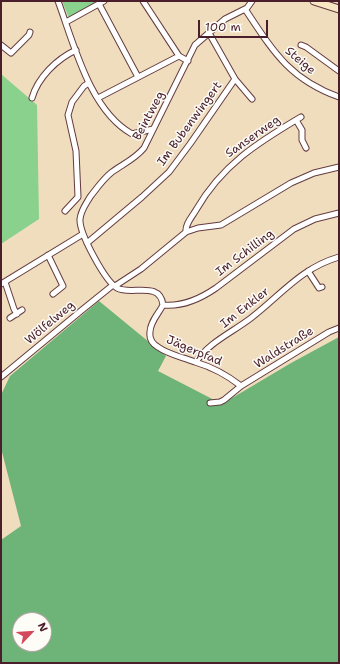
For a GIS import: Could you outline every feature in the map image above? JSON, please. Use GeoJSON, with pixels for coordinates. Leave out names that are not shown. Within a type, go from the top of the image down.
{"type":"FeatureCollection","features":[{"type":"Feature","properties":{"kind":"street"},"geometry":{"type":"LineString","coordinates":[[58,1],[88,83],[108,114],[130,133],[135,134],[153,129]]}},
{"type":"Feature","properties":{"kind":"street"},"geometry":{"type":"LineString","coordinates":[[143,1],[180,56],[188,61]]}},
{"type":"Feature","properties":{"kind":"street","name":"Beintweg"},"geometry":{"type":"LineString","coordinates":[[114,286],[105,274],[82,234],[80,219],[84,207],[96,188],[107,176],[141,152],[196,45],[225,19],[245,9],[252,1]]}},
{"type":"Feature","properties":{"kind":"street"},"geometry":{"type":"LineString","coordinates":[[314,1],[339,9]]}},
{"type":"Feature","properties":{"kind":"street"},"geometry":{"type":"LineString","coordinates":[[66,22],[102,2],[138,77]]}},
{"type":"Feature","properties":{"kind":"street","name":"Steige"},"geometry":{"type":"LineString","coordinates":[[245,9],[269,46],[288,67],[323,91],[339,97]]}},
{"type":"Feature","properties":{"kind":"street"},"geometry":{"type":"LineString","coordinates":[[1,45],[11,53],[30,32]]}},
{"type":"Feature","properties":{"kind":"street","name":"Im Bubenwingert"},"geometry":{"type":"LineString","coordinates":[[209,33],[235,79],[252,99]]}},
{"type":"Feature","properties":{"kind":"street"},"geometry":{"type":"LineString","coordinates":[[301,45],[304,45],[339,71]]}},
{"type":"Feature","properties":{"kind":"street"},"geometry":{"type":"LineString","coordinates":[[32,98],[38,84],[48,72],[67,55],[76,50]]}},
{"type":"Feature","properties":{"kind":"street"},"geometry":{"type":"LineString","coordinates":[[98,98],[180,56]]}},
{"type":"Feature","properties":{"kind":"street","name":"Im Bubenwingert"},"geometry":{"type":"LineString","coordinates":[[87,243],[142,197],[169,172],[235,79]]}},
{"type":"Feature","properties":{"kind":"street"},"geometry":{"type":"LineString","coordinates":[[65,211],[78,197],[76,151],[68,113],[72,102],[88,83]]}},
{"type":"Feature","properties":{"kind":"street","name":"Sanserweg"},"geometry":{"type":"LineString","coordinates":[[186,232],[188,224],[209,189],[228,168],[255,146],[298,119],[302,130],[302,140],[306,148]]}},
{"type":"Feature","properties":{"kind":"street"},"geometry":{"type":"LineString","coordinates":[[186,232],[198,228],[221,225],[291,183],[314,173],[339,167]]}},
{"type":"Feature","properties":{"kind":"street","name":"Im Schilling"},"geometry":{"type":"LineString","coordinates":[[163,305],[182,304],[204,296],[294,229],[315,219],[339,213]]}},
{"type":"Feature","properties":{"kind":"street","name":"Wölfelweg"},"geometry":{"type":"LineString","coordinates":[[1,378],[82,310],[114,286],[141,269],[186,232]]}},
{"type":"Feature","properties":{"kind":"street"},"geometry":{"type":"LineString","coordinates":[[17,314],[3,283],[82,234]]}},
{"type":"Feature","properties":{"kind":"street"},"geometry":{"type":"LineString","coordinates":[[48,255],[65,285],[53,294]]}},
{"type":"Feature","properties":{"kind":"street","name":"Im Enkler"},"geometry":{"type":"LineString","coordinates":[[196,362],[209,348],[252,317],[293,281],[322,263],[339,257]]}},
{"type":"Feature","properties":{"kind":"street"},"geometry":{"type":"LineString","coordinates":[[308,271],[319,289]]}},
{"type":"Feature","properties":{"kind":"street"},"geometry":{"type":"LineString","coordinates":[[114,286],[125,291],[152,290],[160,296],[163,305]]}},
{"type":"Feature","properties":{"kind":"street","name":"Jägerpfad"},"geometry":{"type":"LineString","coordinates":[[163,305],[151,327],[150,334],[152,341],[164,351],[196,362],[221,373],[241,386]]}},
{"type":"Feature","properties":{"kind":"street"},"geometry":{"type":"LineString","coordinates":[[10,318],[22,310]]}},
{"type":"Feature","properties":{"kind":"street","name":"Waldstraße"},"geometry":{"type":"LineString","coordinates":[[241,386],[329,332],[339,328]]}},
{"type":"Feature","properties":{"kind":"street"},"geometry":{"type":"LineString","coordinates":[[210,403],[223,401],[241,386]]}},
{"type":"Feature","properties":{"kind":"green space"},"geometry":{"type":"Polygon","coordinates":[[[62,1],[100,1],[69,18],[62,1]]]}},
{"type":"Feature","properties":{"kind":"green space"},"geometry":{"type":"Polygon","coordinates":[[[1,74],[37,105],[39,219],[1,244],[1,74]]]}},
{"type":"Feature","properties":{"kind":"green space"},"geometry":{"type":"Polygon","coordinates":[[[99,301],[166,356],[158,371],[222,404],[291,363],[339,337],[339,663],[1,663],[1,540],[21,526],[1,448],[1,395],[10,376],[99,301]]]}}]}
